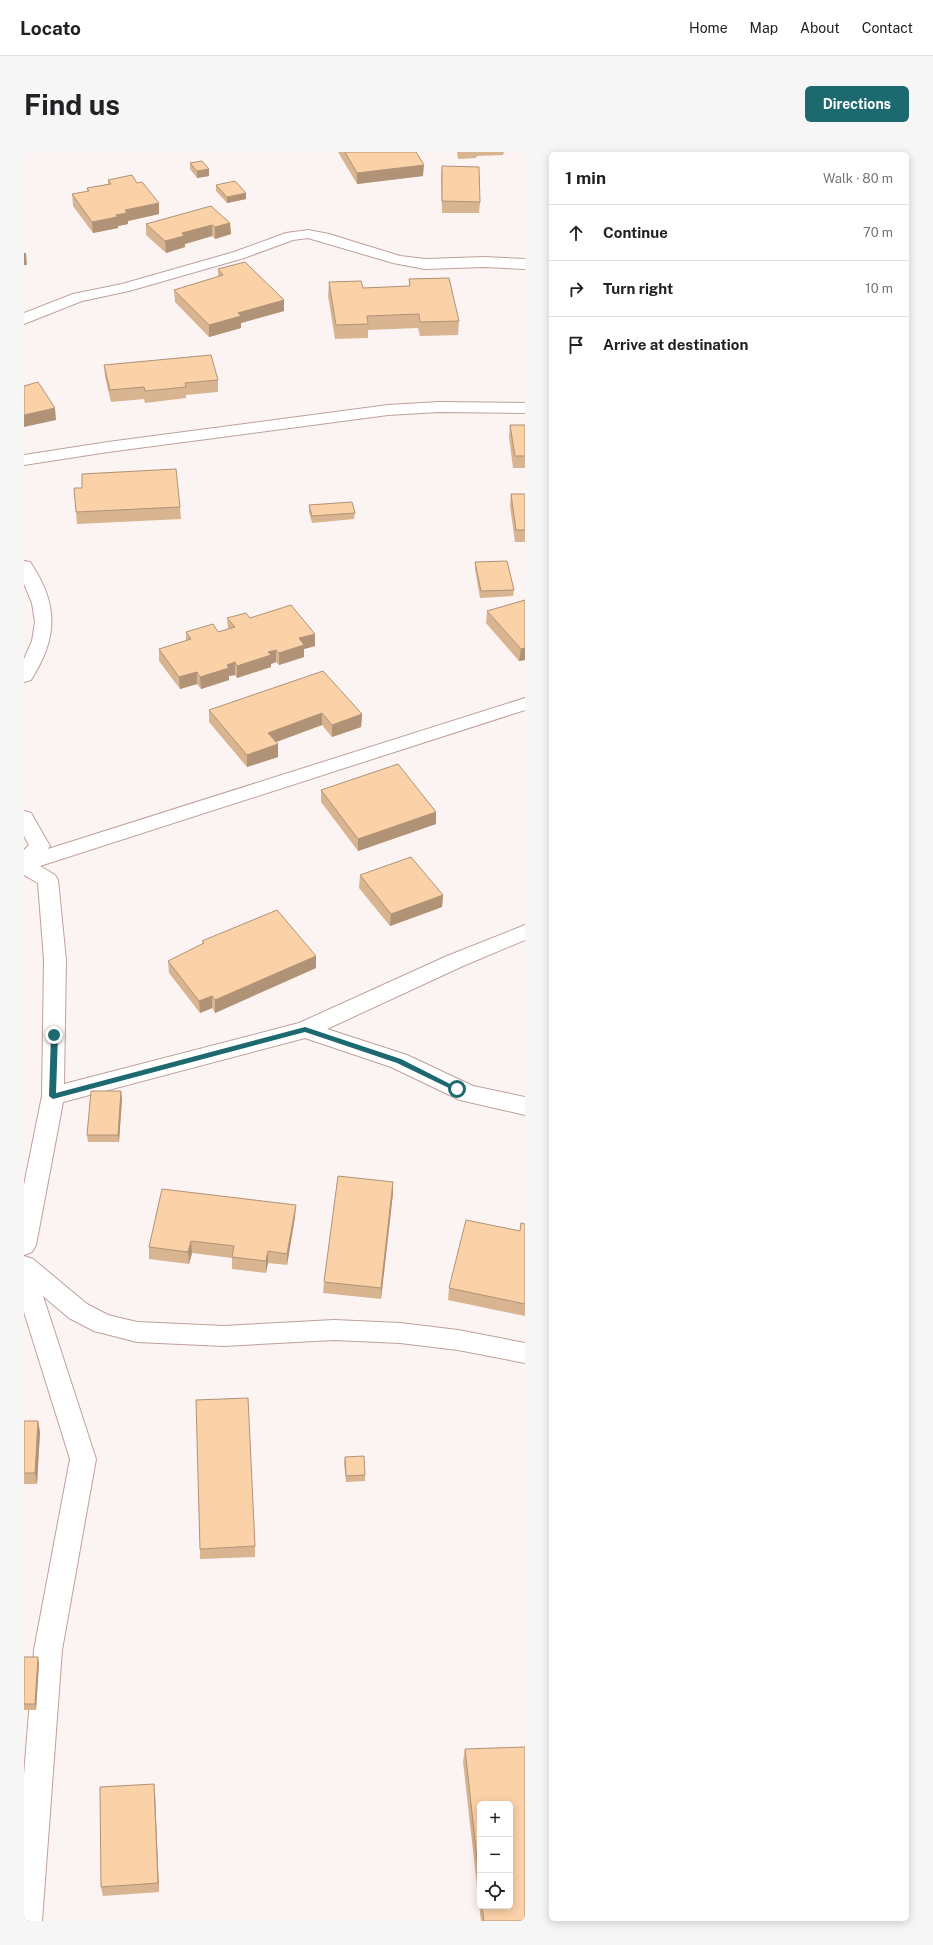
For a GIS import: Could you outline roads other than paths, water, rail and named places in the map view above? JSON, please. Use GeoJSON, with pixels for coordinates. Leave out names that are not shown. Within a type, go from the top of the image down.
{"type":"FeatureCollection","features":[{"type":"Feature","properties":{"kind":"street"},"geometry":{"type":"LineString","coordinates":[[24,319],[78,297],[124,288],[239,254],[291,236],[308,234],[324,237],[398,260],[425,264],[484,262],[525,264]]}},
{"type":"Feature","properties":{"kind":"street"},"geometry":{"type":"LineString","coordinates":[[24,460],[108,447],[388,410],[451,406],[525,408]]}},
{"type":"Feature","properties":{"kind":"street"},"geometry":{"type":"LineString","coordinates":[[24,566],[42,604],[44,628],[36,658],[24,676]]}},
{"type":"Feature","properties":{"kind":"street"},"geometry":{"type":"LineString","coordinates":[[24,865],[525,704]]}},
{"type":"Feature","properties":{"kind":"street"},"geometry":{"type":"LineString","coordinates":[[24,818],[40,846],[24,865]]}},
{"type":"Feature","properties":{"kind":"street"},"geometry":{"type":"LineString","coordinates":[[24,865],[48,880],[55,960],[53,1096],[24,1245]]}},
{"type":"Feature","properties":{"kind":"street"},"geometry":{"type":"LineString","coordinates":[[53,1096],[305,1030],[455,961],[525,932]]}},
{"type":"Feature","properties":{"kind":"street"},"geometry":{"type":"LineString","coordinates":[[305,1030],[399,1061],[468,1094],[525,1106]]}},
{"type":"Feature","properties":{"kind":"street"},"geometry":{"type":"LineString","coordinates":[[24,1266],[78,1311],[103,1324],[138,1332],[224,1336],[334,1330],[400,1333],[458,1340],[525,1353]]}},
{"type":"Feature","properties":{"kind":"street"},"geometry":{"type":"LineString","coordinates":[[24,1274],[84,1459],[48,1650],[27,1921]]}}]}
